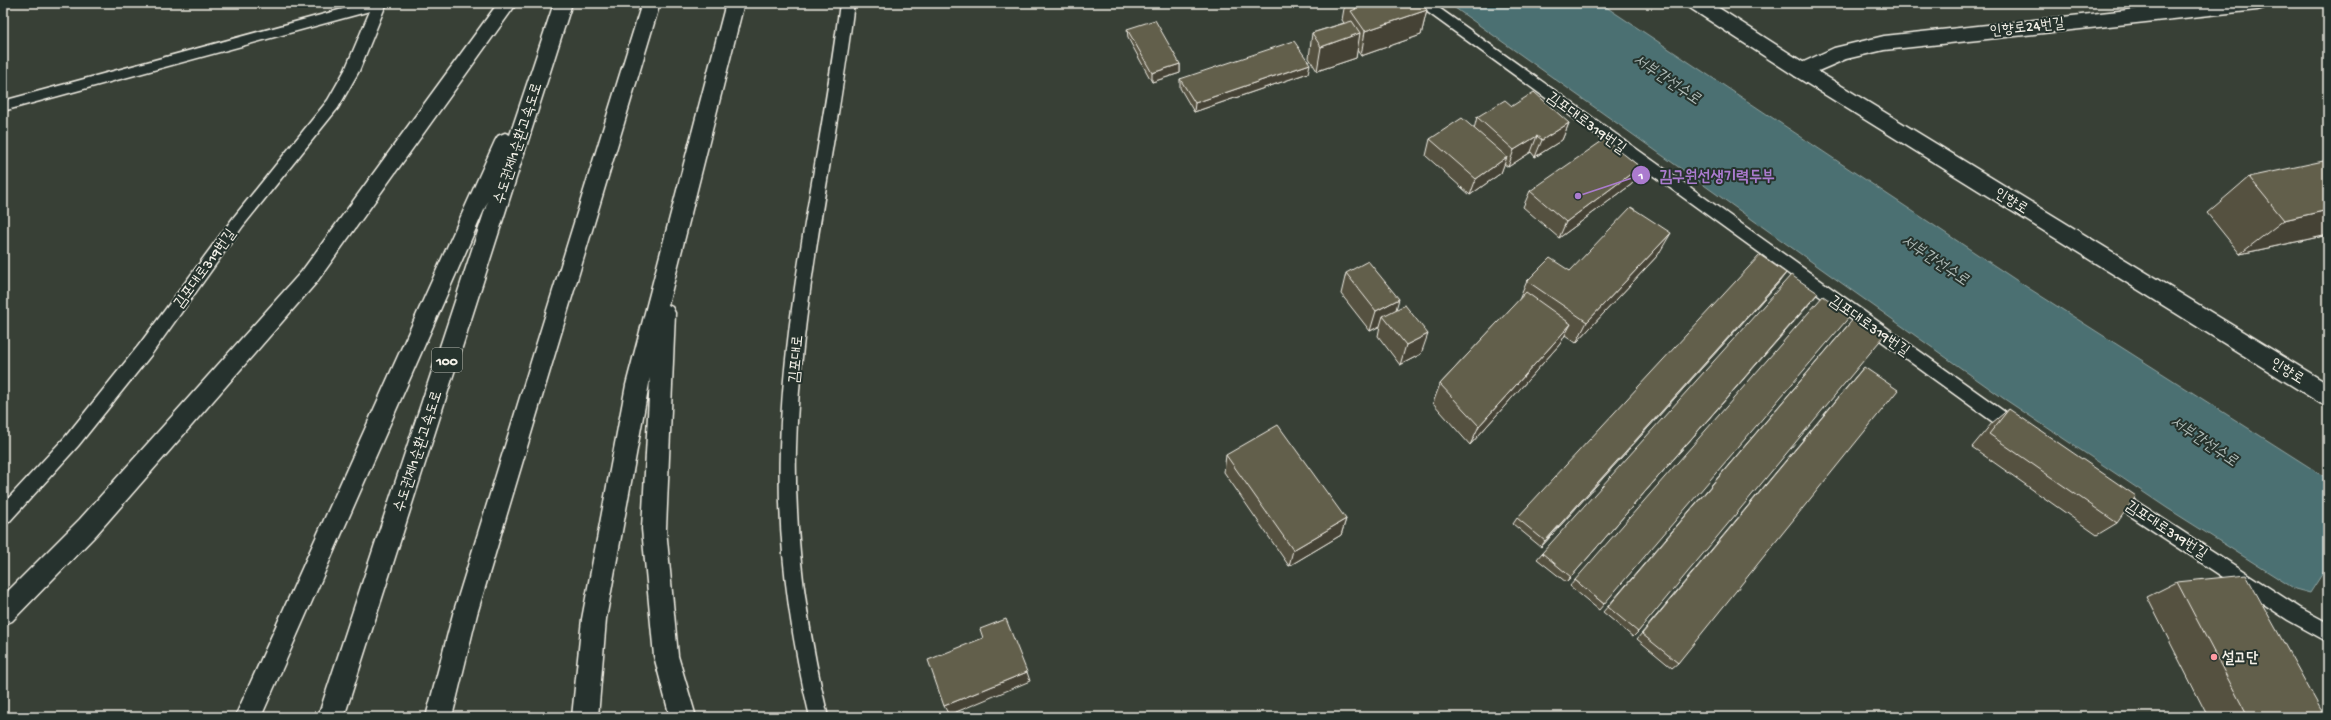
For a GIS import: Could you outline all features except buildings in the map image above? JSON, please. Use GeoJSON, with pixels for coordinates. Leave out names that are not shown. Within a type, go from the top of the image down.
{"type":"FeatureCollection","features":[{"type":"Feature","properties":{"kind":"main road"},"geometry":{"type":"LineString","coordinates":[[3,613],[88,526],[175,431],[309,277],[508,3]]}},
{"type":"Feature","properties":{"kind":"main road","name":"수도권제1순환고속도로"},"geometry":{"type":"LineString","coordinates":[[331,717],[563,3]]}},
{"type":"Feature","properties":{"kind":"main road"},"geometry":{"type":"LineString","coordinates":[[440,717],[465,614],[651,3]]}},
{"type":"Feature","properties":{"kind":"main road"},"geometry":{"type":"LineString","coordinates":[[585,717],[596,603],[637,385],[735,3]]}},
{"type":"Feature","properties":{"kind":"main road","name":"인향로"},"geometry":{"type":"LineString","coordinates":[[1698,3],[1802,71],[2328,396]]}},
{"type":"Feature","properties":{"kind":"main road","name":"인향로24번길"},"geometry":{"type":"LineString","coordinates":[[1802,71],[1841,54],[1884,43],[2258,3]]}},
{"type":"Feature","properties":{"kind":"main road"},"geometry":{"type":"LineString","coordinates":[[248,717],[552,35]]}},
{"type":"Feature","properties":{"kind":"main road"},"geometry":{"type":"LineString","coordinates":[[666,275],[654,529],[666,656],[683,717]]}},
{"type":"Feature","properties":{"kind":"lane","name":"김포대로"},"geometry":{"type":"LineString","coordinates":[[819,717],[800,625],[790,533],[788,448],[794,363],[804,282],[847,3]]}},
{"type":"Feature","properties":{"kind":"lane","name":"김포대로319번길"},"geometry":{"type":"LineString","coordinates":[[1422,3],[1831,298],[2028,437]]}},
{"type":"Feature","properties":{"kind":"lane","name":"김포대로319번길"},"geometry":{"type":"LineString","coordinates":[[3,106],[382,4]]}},
{"type":"Feature","properties":{"kind":"lane","name":"김포대로319번길"},"geometry":{"type":"LineString","coordinates":[[3,516],[72,441],[140,356],[238,222],[333,104],[352,71],[382,4]]}},
{"type":"Feature","properties":{"kind":"lane","name":"김포대로319번길"},"geometry":{"type":"LineString","coordinates":[[2100,485],[2294,614],[2328,633]]}},
{"type":"Feature","properties":{"kind":"water","name":"서부간선수로"},"geometry":{"type":"Polygon","coordinates":[[[1448,3],[1600,3],[2019,282],[2328,479],[2328,565],[2310,593],[2295,589],[2167,508],[2003,398],[1448,3]]]}},
{"type":"Feature","properties":{"kind":"place","name":"김구원선생기력두부"},"geometry":{"type":"Point","coordinates":[1578,196]}},
{"type":"Feature","properties":{"kind":"place","name":"설고단"},"geometry":{"type":"Point","coordinates":[2214,657]}}]}
